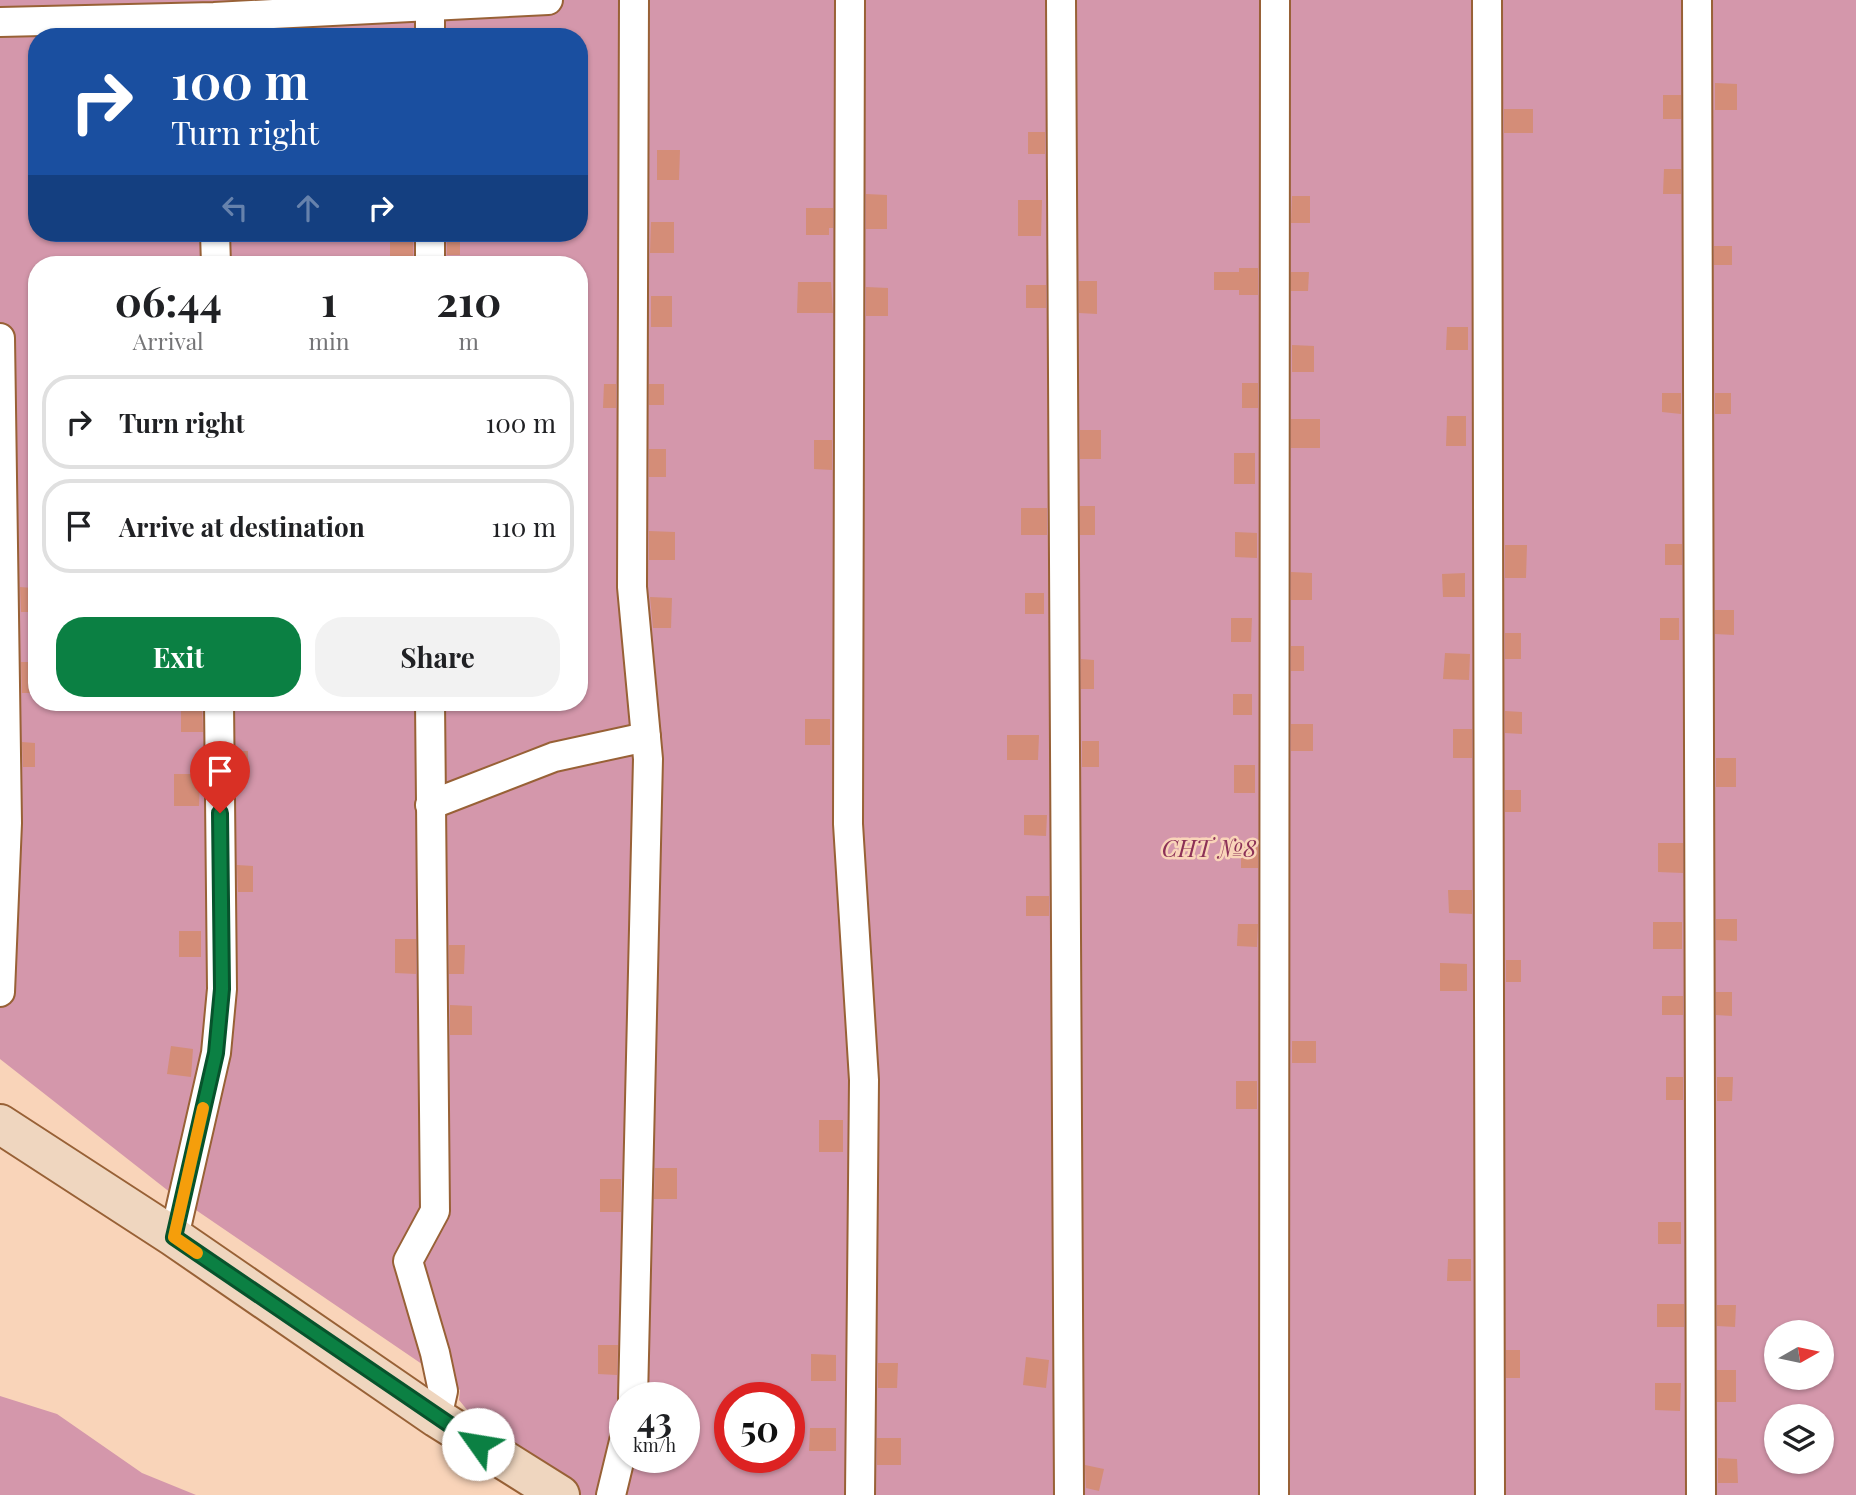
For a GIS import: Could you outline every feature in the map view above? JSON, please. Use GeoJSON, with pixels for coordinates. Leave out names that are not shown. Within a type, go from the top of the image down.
{"type":"FeatureCollection","features":[{"type":"Feature","properties":{"kind":"main road"},"geometry":{"type":"LineString","coordinates":[[0,1124],[174,1237],[437,1418],[560,1495]]}},
{"type":"Feature","properties":{"kind":"street"},"geometry":{"type":"LineString","coordinates":[[0,22],[214,18],[430,3],[548,0]]}},
{"type":"Feature","properties":{"kind":"street"},"geometry":{"type":"LineString","coordinates":[[633,1382],[648,759],[632,587],[634,0]]}},
{"type":"Feature","properties":{"kind":"street"},"geometry":{"type":"LineString","coordinates":[[850,0],[848,824],[863,1080],[860,1495]]}},
{"type":"Feature","properties":{"kind":"street"},"geometry":{"type":"LineString","coordinates":[[1061,0],[1069,1495]]}},
{"type":"Feature","properties":{"kind":"street"},"geometry":{"type":"LineString","coordinates":[[1274,1495],[1275,0]]}},
{"type":"Feature","properties":{"kind":"street"},"geometry":{"type":"LineString","coordinates":[[1487,0],[1490,1495]]}},
{"type":"Feature","properties":{"kind":"street"},"geometry":{"type":"LineString","coordinates":[[1697,0],[1701,1495]]}},
{"type":"Feature","properties":{"kind":"street"},"geometry":{"type":"LineString","coordinates":[[430,3],[430,28]]}},
{"type":"Feature","properties":{"kind":"street"},"geometry":{"type":"LineString","coordinates":[[0,338],[6,823],[0,992]]}},
{"type":"Feature","properties":{"kind":"street"},"geometry":{"type":"LineString","coordinates":[[174,1237],[216,1053],[222,989],[219,711]]}},
{"type":"Feature","properties":{"kind":"street"},"geometry":{"type":"LineString","coordinates":[[430,711],[435,1211],[408,1261],[435,1353],[443,1391],[437,1418]]}},
{"type":"Feature","properties":{"kind":"street"},"geometry":{"type":"LineString","coordinates":[[429,805],[555,757],[646,737]]}},
{"type":"Feature","properties":{"kind":"street"},"geometry":{"type":"LineString","coordinates":[[611,1495],[616,1473]]}},
{"type":"Feature","properties":{"kind":"green space","name":"СНТ №8"},"geometry":{"type":"Polygon","coordinates":[[[0,0],[1856,0],[1856,1495],[578,1495],[477,1422],[459,1400],[460,1390],[171,1193],[0,1059],[0,0]]]}},
{"type":"Feature","properties":{"kind":"green space"},"geometry":{"type":"Polygon","coordinates":[[[0,1396],[57,1414],[142,1473],[196,1495],[0,1495],[0,1396]]]}},
{"type":"Feature","properties":{"kind":"building"},"geometry":{"type":"Polygon","coordinates":[[[1715,83],[1737,84],[1737,110],[1715,110],[1715,83]]]}},
{"type":"Feature","properties":{"kind":"building"},"geometry":{"type":"Polygon","coordinates":[[[1663,95],[1681,95],[1681,119],[1663,119],[1663,95]]]}},
{"type":"Feature","properties":{"kind":"building"},"geometry":{"type":"Polygon","coordinates":[[[1504,109],[1533,109],[1533,133],[1504,133],[1504,109]]]}},
{"type":"Feature","properties":{"kind":"building"},"geometry":{"type":"Polygon","coordinates":[[[1028,132],[1045,132],[1045,154],[1028,154],[1028,132]]]}},
{"type":"Feature","properties":{"kind":"building"},"geometry":{"type":"Polygon","coordinates":[[[657,150],[680,150],[679,180],[657,180],[657,150]]]}},
{"type":"Feature","properties":{"kind":"building"},"geometry":{"type":"Polygon","coordinates":[[[1664,169],[1681,169],[1681,194],[1663,194],[1664,169]]]}},
{"type":"Feature","properties":{"kind":"building"},"geometry":{"type":"Polygon","coordinates":[[[866,194],[887,195],[887,229],[866,229],[866,194]]]}},
{"type":"Feature","properties":{"kind":"building"},"geometry":{"type":"Polygon","coordinates":[[[1292,196],[1310,196],[1310,223],[1291,223],[1292,196]]]}},
{"type":"Feature","properties":{"kind":"building"},"geometry":{"type":"Polygon","coordinates":[[[1018,200],[1042,200],[1041,236],[1018,236],[1018,200]]]}},
{"type":"Feature","properties":{"kind":"building"},"geometry":{"type":"Polygon","coordinates":[[[806,208],[833,208],[833,228],[829,228],[829,235],[806,235],[806,208]]]}},
{"type":"Feature","properties":{"kind":"building"},"geometry":{"type":"Polygon","coordinates":[[[651,222],[674,222],[674,253],[650,253],[651,222]]]}},
{"type":"Feature","properties":{"kind":"building"},"geometry":{"type":"Polygon","coordinates":[[[390,242],[413,242],[413,256],[390,256],[390,242]]]}},
{"type":"Feature","properties":{"kind":"building"},"geometry":{"type":"Polygon","coordinates":[[[447,242],[460,242],[460,255],[447,255],[447,242]]]}},
{"type":"Feature","properties":{"kind":"building"},"geometry":{"type":"Polygon","coordinates":[[[1714,246],[1732,246],[1732,265],[1714,265],[1714,246]]]}},
{"type":"Feature","properties":{"kind":"building"},"geometry":{"type":"Polygon","coordinates":[[[1239,268],[1258,268],[1258,295],[1239,295],[1239,290],[1214,290],[1214,272],[1239,272],[1239,268]]]}},
{"type":"Feature","properties":{"kind":"building"},"geometry":{"type":"Polygon","coordinates":[[[1291,272],[1309,272],[1308,291],[1291,291],[1291,272]]]}},
{"type":"Feature","properties":{"kind":"building"},"geometry":{"type":"Polygon","coordinates":[[[1079,281],[1097,281],[1097,314],[1079,313],[1079,281]]]}},
{"type":"Feature","properties":{"kind":"building"},"geometry":{"type":"Polygon","coordinates":[[[798,282],[831,282],[833,313],[797,313],[798,282]]]}},
{"type":"Feature","properties":{"kind":"building"},"geometry":{"type":"Polygon","coordinates":[[[1026,285],[1046,285],[1046,308],[1026,308],[1026,285]]]}},
{"type":"Feature","properties":{"kind":"building"},"geometry":{"type":"Polygon","coordinates":[[[866,287],[888,288],[888,316],[866,316],[866,287]]]}},
{"type":"Feature","properties":{"kind":"building"},"geometry":{"type":"Polygon","coordinates":[[[651,296],[672,296],[672,327],[651,327],[651,296]]]}},
{"type":"Feature","properties":{"kind":"building"},"geometry":{"type":"Polygon","coordinates":[[[1447,327],[1468,327],[1468,350],[1446,350],[1447,327]]]}},
{"type":"Feature","properties":{"kind":"building"},"geometry":{"type":"Polygon","coordinates":[[[1292,345],[1314,346],[1314,372],[1292,372],[1292,345]]]}},
{"type":"Feature","properties":{"kind":"building"},"geometry":{"type":"Polygon","coordinates":[[[1242,383],[1258,383],[1258,408],[1242,408],[1242,383]]]}},
{"type":"Feature","properties":{"kind":"building"},"geometry":{"type":"Polygon","coordinates":[[[604,384],[616,384],[616,408],[603,408],[604,384]]]}},
{"type":"Feature","properties":{"kind":"building"},"geometry":{"type":"Polygon","coordinates":[[[649,384],[664,384],[664,405],[649,405],[649,384]]]}},
{"type":"Feature","properties":{"kind":"building"},"geometry":{"type":"Polygon","coordinates":[[[1662,393],[1681,393],[1681,414],[1662,412],[1662,393]]]}},
{"type":"Feature","properties":{"kind":"building"},"geometry":{"type":"Polygon","coordinates":[[[1715,393],[1731,393],[1731,414],[1715,414],[1715,393]]]}},
{"type":"Feature","properties":{"kind":"building"},"geometry":{"type":"Polygon","coordinates":[[[1447,416],[1466,416],[1466,446],[1446,446],[1447,416]]]}},
{"type":"Feature","properties":{"kind":"building"},"geometry":{"type":"Polygon","coordinates":[[[1291,419],[1320,419],[1320,448],[1291,448],[1291,419]]]}},
{"type":"Feature","properties":{"kind":"building"},"geometry":{"type":"Polygon","coordinates":[[[1080,430],[1101,430],[1101,459],[1080,459],[1080,430]]]}},
{"type":"Feature","properties":{"kind":"building"},"geometry":{"type":"Polygon","coordinates":[[[814,440],[832,440],[832,470],[814,469],[814,440]]]}},
{"type":"Feature","properties":{"kind":"building"},"geometry":{"type":"Polygon","coordinates":[[[649,449],[666,449],[666,477],[649,477],[649,449]]]}},
{"type":"Feature","properties":{"kind":"building"},"geometry":{"type":"Polygon","coordinates":[[[1234,453],[1255,453],[1255,484],[1234,484],[1234,453]]]}},
{"type":"Feature","properties":{"kind":"building"},"geometry":{"type":"Polygon","coordinates":[[[1080,506],[1095,506],[1095,535],[1080,535],[1080,506]]]}},
{"type":"Feature","properties":{"kind":"building"},"geometry":{"type":"Polygon","coordinates":[[[1021,508],[1047,508],[1047,535],[1021,535],[1021,508]]]}},
{"type":"Feature","properties":{"kind":"building"},"geometry":{"type":"Polygon","coordinates":[[[649,531],[675,532],[675,560],[649,560],[649,531]]]}},
{"type":"Feature","properties":{"kind":"building"},"geometry":{"type":"Polygon","coordinates":[[[1235,532],[1257,533],[1257,558],[1235,557],[1235,532]]]}},
{"type":"Feature","properties":{"kind":"building"},"geometry":{"type":"Polygon","coordinates":[[[1665,544],[1682,544],[1682,565],[1665,565],[1665,544]]]}},
{"type":"Feature","properties":{"kind":"building"},"geometry":{"type":"Polygon","coordinates":[[[1505,545],[1527,545],[1526,578],[1505,578],[1505,545]]]}},
{"type":"Feature","properties":{"kind":"building"},"geometry":{"type":"Polygon","coordinates":[[[1291,572],[1312,573],[1312,600],[1291,600],[1291,572]]]}},
{"type":"Feature","properties":{"kind":"building"},"geometry":{"type":"Polygon","coordinates":[[[1465,573],[1465,597],[1443,597],[1442,574],[1465,573]]]}},
{"type":"Feature","properties":{"kind":"building"},"geometry":{"type":"Polygon","coordinates":[[[20,587],[28,588],[28,612],[21,612],[20,587]]]}},
{"type":"Feature","properties":{"kind":"building"},"geometry":{"type":"Polygon","coordinates":[[[1025,593],[1044,593],[1044,614],[1025,614],[1025,593]]]}},
{"type":"Feature","properties":{"kind":"building"},"geometry":{"type":"Polygon","coordinates":[[[650,597],[672,598],[671,628],[653,628],[650,597]]]}},
{"type":"Feature","properties":{"kind":"building"},"geometry":{"type":"Polygon","coordinates":[[[1715,610],[1734,610],[1734,635],[1715,634],[1715,610]]]}},
{"type":"Feature","properties":{"kind":"building"},"geometry":{"type":"Polygon","coordinates":[[[1231,618],[1252,618],[1251,642],[1231,642],[1231,618]]]}},
{"type":"Feature","properties":{"kind":"building"},"geometry":{"type":"Polygon","coordinates":[[[1660,618],[1679,618],[1679,640],[1660,640],[1660,618]]]}},
{"type":"Feature","properties":{"kind":"building"},"geometry":{"type":"Polygon","coordinates":[[[1505,633],[1521,633],[1521,659],[1505,659],[1505,633]]]}},
{"type":"Feature","properties":{"kind":"building"},"geometry":{"type":"Polygon","coordinates":[[[1291,646],[1304,646],[1304,671],[1291,671],[1291,646]]]}},
{"type":"Feature","properties":{"kind":"building"},"geometry":{"type":"Polygon","coordinates":[[[1445,653],[1470,654],[1469,680],[1443,679],[1445,653]]]}},
{"type":"Feature","properties":{"kind":"building"},"geometry":{"type":"Polygon","coordinates":[[[1081,659],[1094,660],[1094,689],[1081,689],[1081,659]]]}},
{"type":"Feature","properties":{"kind":"building"},"geometry":{"type":"Polygon","coordinates":[[[21,662],[28,662],[28,693],[22,693],[21,662]]]}},
{"type":"Feature","properties":{"kind":"building"},"geometry":{"type":"Polygon","coordinates":[[[1233,694],[1252,694],[1252,715],[1233,715],[1233,694]]]}},
{"type":"Feature","properties":{"kind":"building"},"geometry":{"type":"Polygon","coordinates":[[[181,711],[202,711],[203,732],[181,732],[181,711]]]}},
{"type":"Feature","properties":{"kind":"building"},"geometry":{"type":"Polygon","coordinates":[[[1505,711],[1522,712],[1522,734],[1505,733],[1505,711]]]}},
{"type":"Feature","properties":{"kind":"building"},"geometry":{"type":"Polygon","coordinates":[[[805,719],[830,719],[830,745],[805,745],[805,719]]]}},
{"type":"Feature","properties":{"kind":"building"},"geometry":{"type":"Polygon","coordinates":[[[1291,724],[1313,724],[1313,751],[1291,751],[1291,724]]]}},
{"type":"Feature","properties":{"kind":"building"},"geometry":{"type":"Polygon","coordinates":[[[1453,729],[1472,729],[1472,758],[1453,758],[1453,729]]]}},
{"type":"Feature","properties":{"kind":"building"},"geometry":{"type":"Polygon","coordinates":[[[1007,735],[1039,735],[1038,760],[1007,760],[1007,735]]]}},
{"type":"Feature","properties":{"kind":"building"},"geometry":{"type":"Polygon","coordinates":[[[1082,741],[1099,741],[1099,767],[1082,767],[1082,741]]]}},
{"type":"Feature","properties":{"kind":"building"},"geometry":{"type":"Polygon","coordinates":[[[22,742],[35,743],[35,767],[23,767],[22,742]]]}},
{"type":"Feature","properties":{"kind":"building"},"geometry":{"type":"Polygon","coordinates":[[[236,751],[248,751],[248,774],[236,774],[236,751]]]}},
{"type":"Feature","properties":{"kind":"building"},"geometry":{"type":"Polygon","coordinates":[[[1716,758],[1736,758],[1736,787],[1716,787],[1716,758]]]}},
{"type":"Feature","properties":{"kind":"building"},"geometry":{"type":"Polygon","coordinates":[[[1234,765],[1255,765],[1255,793],[1234,793],[1234,765]]]}},
{"type":"Feature","properties":{"kind":"building"},"geometry":{"type":"Polygon","coordinates":[[[174,774],[200,774],[199,806],[174,806],[174,774]]]}},
{"type":"Feature","properties":{"kind":"building"},"geometry":{"type":"Polygon","coordinates":[[[1505,790],[1521,790],[1521,812],[1505,812],[1505,790]]]}},
{"type":"Feature","properties":{"kind":"building"},"geometry":{"type":"Polygon","coordinates":[[[1024,815],[1047,815],[1046,836],[1024,835],[1024,815]]]}},
{"type":"Feature","properties":{"kind":"building"},"geometry":{"type":"Polygon","coordinates":[[[1658,843],[1683,843],[1683,873],[1658,872],[1658,843]]]}},
{"type":"Feature","properties":{"kind":"building"},"geometry":{"type":"Polygon","coordinates":[[[1241,847],[1258,847],[1258,868],[1241,868],[1241,847]]]}},
{"type":"Feature","properties":{"kind":"building"},"geometry":{"type":"Polygon","coordinates":[[[237,865],[253,866],[253,892],[238,892],[237,865]]]}},
{"type":"Feature","properties":{"kind":"building"},"geometry":{"type":"Polygon","coordinates":[[[1448,890],[1472,890],[1472,914],[1449,913],[1448,890]]]}},
{"type":"Feature","properties":{"kind":"building"},"geometry":{"type":"Polygon","coordinates":[[[1026,896],[1049,896],[1049,916],[1026,916],[1026,896]]]}},
{"type":"Feature","properties":{"kind":"building"},"geometry":{"type":"Polygon","coordinates":[[[1716,919],[1737,919],[1737,941],[1716,940],[1716,919]]]}},
{"type":"Feature","properties":{"kind":"building"},"geometry":{"type":"Polygon","coordinates":[[[1653,922],[1682,922],[1682,949],[1653,949],[1653,922]]]}},
{"type":"Feature","properties":{"kind":"building"},"geometry":{"type":"Polygon","coordinates":[[[1238,924],[1258,924],[1257,947],[1237,946],[1238,924]]]}},
{"type":"Feature","properties":{"kind":"building"},"geometry":{"type":"Polygon","coordinates":[[[179,931],[201,931],[201,957],[179,957],[179,931]]]}},
{"type":"Feature","properties":{"kind":"building"},"geometry":{"type":"Polygon","coordinates":[[[395,939],[416,939],[416,974],[395,973],[395,939]]]}},
{"type":"Feature","properties":{"kind":"building"},"geometry":{"type":"Polygon","coordinates":[[[449,945],[465,945],[464,974],[449,974],[449,945]]]}},
{"type":"Feature","properties":{"kind":"building"},"geometry":{"type":"Polygon","coordinates":[[[1506,960],[1521,960],[1521,982],[1506,982],[1506,960]]]}},
{"type":"Feature","properties":{"kind":"building"},"geometry":{"type":"Polygon","coordinates":[[[1440,963],[1467,964],[1467,991],[1440,991],[1440,963]]]}},
{"type":"Feature","properties":{"kind":"building"},"geometry":{"type":"Polygon","coordinates":[[[1716,992],[1732,992],[1732,1016],[1716,1015],[1716,992]]]}},
{"type":"Feature","properties":{"kind":"building"},"geometry":{"type":"Polygon","coordinates":[[[1662,996],[1683,996],[1683,1015],[1662,1015],[1662,996]]]}},
{"type":"Feature","properties":{"kind":"building"},"geometry":{"type":"Polygon","coordinates":[[[450,1005],[472,1006],[472,1035],[450,1035],[450,1005]]]}},
{"type":"Feature","properties":{"kind":"building"},"geometry":{"type":"Polygon","coordinates":[[[1292,1041],[1316,1041],[1316,1063],[1292,1063],[1292,1041]]]}},
{"type":"Feature","properties":{"kind":"building"},"geometry":{"type":"Polygon","coordinates":[[[171,1046],[193,1049],[191,1077],[167,1074],[171,1046]]]}},
{"type":"Feature","properties":{"kind":"building"},"geometry":{"type":"Polygon","coordinates":[[[1666,1077],[1683,1077],[1683,1100],[1666,1100],[1666,1077]]]}},
{"type":"Feature","properties":{"kind":"building"},"geometry":{"type":"Polygon","coordinates":[[[1717,1077],[1733,1077],[1732,1101],[1717,1101],[1717,1077]]]}},
{"type":"Feature","properties":{"kind":"building"},"geometry":{"type":"Polygon","coordinates":[[[1236,1081],[1257,1081],[1257,1109],[1236,1109],[1236,1081]]]}},
{"type":"Feature","properties":{"kind":"building"},"geometry":{"type":"Polygon","coordinates":[[[819,1120],[843,1120],[843,1152],[819,1152],[819,1120]]]}},
{"type":"Feature","properties":{"kind":"building"},"geometry":{"type":"Polygon","coordinates":[[[655,1168],[677,1168],[677,1199],[654,1199],[655,1168]]]}},
{"type":"Feature","properties":{"kind":"building"},"geometry":{"type":"Polygon","coordinates":[[[600,1179],[621,1179],[621,1212],[600,1212],[600,1179]]]}},
{"type":"Feature","properties":{"kind":"building"},"geometry":{"type":"Polygon","coordinates":[[[1658,1222],[1681,1222],[1681,1244],[1658,1244],[1658,1222]]]}},
{"type":"Feature","properties":{"kind":"building"},"geometry":{"type":"Polygon","coordinates":[[[1448,1259],[1471,1259],[1471,1281],[1447,1281],[1448,1259]]]}},
{"type":"Feature","properties":{"kind":"building"},"geometry":{"type":"Polygon","coordinates":[[[1657,1304],[1684,1304],[1684,1327],[1657,1327],[1657,1304]]]}},
{"type":"Feature","properties":{"kind":"building"},"geometry":{"type":"Polygon","coordinates":[[[1717,1305],[1736,1305],[1735,1327],[1717,1326],[1717,1305]]]}},
{"type":"Feature","properties":{"kind":"building"},"geometry":{"type":"Polygon","coordinates":[[[598,1345],[618,1345],[617,1375],[598,1374],[598,1345]]]}},
{"type":"Feature","properties":{"kind":"building"},"geometry":{"type":"Polygon","coordinates":[[[1506,1350],[1520,1350],[1520,1378],[1506,1378],[1506,1350]]]}},
{"type":"Feature","properties":{"kind":"building"},"geometry":{"type":"Polygon","coordinates":[[[811,1354],[836,1355],[836,1381],[811,1381],[811,1354]]]}},
{"type":"Feature","properties":{"kind":"building"},"geometry":{"type":"Polygon","coordinates":[[[1026,1357],[1049,1360],[1046,1388],[1023,1385],[1026,1357]]]}},
{"type":"Feature","properties":{"kind":"building"},"geometry":{"type":"Polygon","coordinates":[[[878,1363],[898,1363],[897,1388],[878,1388],[878,1363]]]}},
{"type":"Feature","properties":{"kind":"building"},"geometry":{"type":"Polygon","coordinates":[[[1717,1370],[1736,1370],[1736,1402],[1717,1402],[1717,1370]]]}},
{"type":"Feature","properties":{"kind":"building"},"geometry":{"type":"Polygon","coordinates":[[[1655,1383],[1681,1383],[1680,1411],[1655,1410],[1655,1383]]]}},
{"type":"Feature","properties":{"kind":"building"},"geometry":{"type":"Polygon","coordinates":[[[810,1428],[836,1428],[836,1451],[809,1451],[810,1428]]]}},
{"type":"Feature","properties":{"kind":"building"},"geometry":{"type":"Polygon","coordinates":[[[877,1438],[901,1438],[901,1465],[877,1465],[877,1438]]]}},
{"type":"Feature","properties":{"kind":"building"},"geometry":{"type":"Polygon","coordinates":[[[1718,1458],[1737,1459],[1738,1483],[1718,1483],[1718,1458]]]}},
{"type":"Feature","properties":{"kind":"building"},"geometry":{"type":"Polygon","coordinates":[[[1085,1465],[1104,1469],[1099,1491],[1086,1488],[1085,1465]]]}},
{"type":"Feature","properties":{"kind":"slow traffic"},"geometry":{"type":"LineString","coordinates":[[197,1253],[174,1237],[203,1108]]}},
{"type":"Feature","properties":{"kind":"route"},"geometry":{"type":"LineString","coordinates":[[220,813],[222,989],[216,1053],[174,1237],[478,1444]]}}]}
